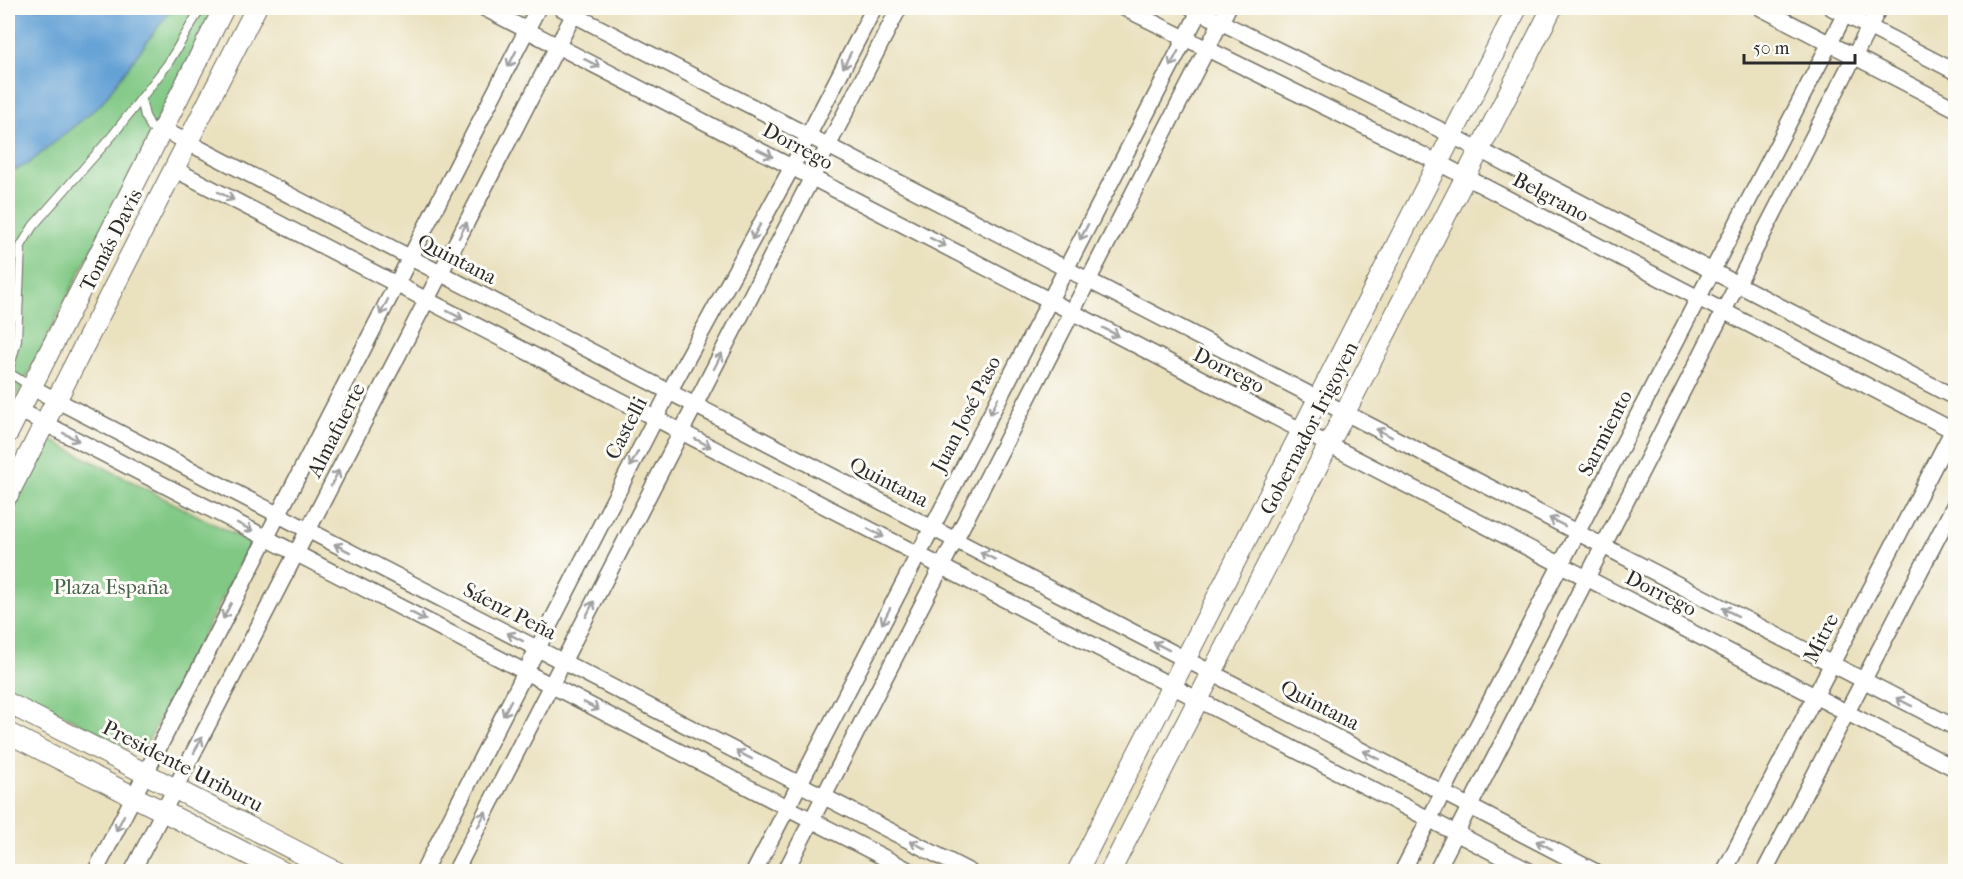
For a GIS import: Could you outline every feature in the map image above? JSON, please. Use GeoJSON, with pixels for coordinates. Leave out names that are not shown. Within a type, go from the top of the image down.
{"type":"FeatureCollection","features":[{"type":"Feature","properties":{"kind":"street","name":"Tomás Davis"},"geometry":{"type":"LineString","coordinates":[[8,433],[16,409],[31,387],[224,8]]}},
{"type":"Feature","properties":{"kind":"street","name":"Tomás Davis"},"geometry":{"type":"LineString","coordinates":[[8,495],[256,8]]}},
{"type":"Feature","properties":{"kind":"street","name":"Dorrego"},"geometry":{"type":"LineString","coordinates":[[484,8],[1956,769]]}},
{"type":"Feature","properties":{"kind":"street","name":"Almafuerte"},"geometry":{"type":"LineString","coordinates":[[95,872],[538,8]]}},
{"type":"Feature","properties":{"kind":"street","name":"Castelli"},"geometry":{"type":"LineString","coordinates":[[423,872],[655,418],[792,167],[874,8]]}},
{"type":"Feature","properties":{"kind":"street"},"geometry":{"type":"LineString","coordinates":[[455,872],[899,8]]}},
{"type":"Feature","properties":{"kind":"street","name":"Belgrano"},"geometry":{"type":"LineString","coordinates":[[1124,8],[1466,176],[1954,429]]}},
{"type":"Feature","properties":{"kind":"street"},"geometry":{"type":"LineString","coordinates":[[785,872],[1228,8]]}},
{"type":"Feature","properties":{"kind":"street","name":"Gobernador Irigoyen"},"geometry":{"type":"LineString","coordinates":[[1077,872],[1517,8]]}},
{"type":"Feature","properties":{"kind":"street","name":"Gobernador Irigoyen"},"geometry":{"type":"LineString","coordinates":[[1110,872],[1552,8]]}},
{"type":"Feature","properties":{"kind":"street"},"geometry":{"type":"LineString","coordinates":[[1761,8],[1956,109]]}},
{"type":"Feature","properties":{"kind":"street"},"geometry":{"type":"LineString","coordinates":[[1436,872],[1879,8]]}},
{"type":"Feature","properties":{"kind":"street","name":"Belgrano"},"geometry":{"type":"LineString","coordinates":[[1197,9],[1451,135],[1956,398]]}},
{"type":"Feature","properties":{"kind":"street","name":"Juan José Paso"},"geometry":{"type":"LineString","coordinates":[[754,872],[1185,39],[1197,9]]}},
{"type":"Feature","properties":{"kind":"street","name":"Dorrego"},"geometry":{"type":"LineString","coordinates":[[571,10],[808,136],[1956,728]]}},
{"type":"Feature","properties":{"kind":"street","name":"Almafuerte"},"geometry":{"type":"LineString","coordinates":[[132,872],[558,46],[571,10]]}},
{"type":"Feature","properties":{"kind":"street"},"geometry":{"type":"LineString","coordinates":[[1841,10],[1956,72]]}},
{"type":"Feature","properties":{"kind":"street","name":"Sarmiento"},"geometry":{"type":"LineString","coordinates":[[1402,872],[1829,43],[1841,10]]}},
{"type":"Feature","properties":{"kind":"street","name":"Quintana"},"geometry":{"type":"LineString","coordinates":[[162,129],[1596,872]]}},
{"type":"Feature","properties":{"kind":"street"},"geometry":{"type":"LineString","coordinates":[[174,170],[1531,872]]}},
{"type":"Feature","properties":{"kind":"street","name":"Sáenz Peña"},"geometry":{"type":"LineString","coordinates":[[31,387],[970,872]]}},
{"type":"Feature","properties":{"kind":"street"},"geometry":{"type":"LineString","coordinates":[[16,409],[912,872]]}},
{"type":"Feature","properties":{"kind":"street","name":"Mitre"},"geometry":{"type":"LineString","coordinates":[[1724,872],[1954,429]]}},
{"type":"Feature","properties":{"kind":"street"},"geometry":{"type":"LineString","coordinates":[[1764,872],[1956,502]]}},
{"type":"Feature","properties":{"kind":"street","name":"Presidente Uriburu"},"geometry":{"type":"LineString","coordinates":[[8,703],[337,872]]}},
{"type":"Feature","properties":{"kind":"street"},"geometry":{"type":"LineString","coordinates":[[8,733],[283,872]]}},
{"type":"Feature","properties":{"kind":"lane"},"geometry":{"type":"LineString","coordinates":[[31,387],[8,373],[17,341],[21,246],[33,226],[112,136],[167,65],[201,8]]}},
{"type":"Feature","properties":{"kind":"lane"},"geometry":{"type":"LineString","coordinates":[[141,99],[145,116],[151,127],[162,129]]}},
{"type":"Feature","properties":{"kind":"green space"},"geometry":{"type":"Polygon","coordinates":[[[8,8],[215,8],[8,413],[8,8]]]}},
{"type":"Feature","properties":{"kind":"green space","name":"Plaza España"},"geometry":{"type":"Polygon","coordinates":[[[43,436],[251,543],[141,755],[8,686],[8,505],[43,436]]]}},
{"type":"Feature","properties":{"kind":"water"},"geometry":{"type":"Polygon","coordinates":[[[8,8],[172,8],[101,104],[28,164],[8,173],[8,8]]]}}]}
